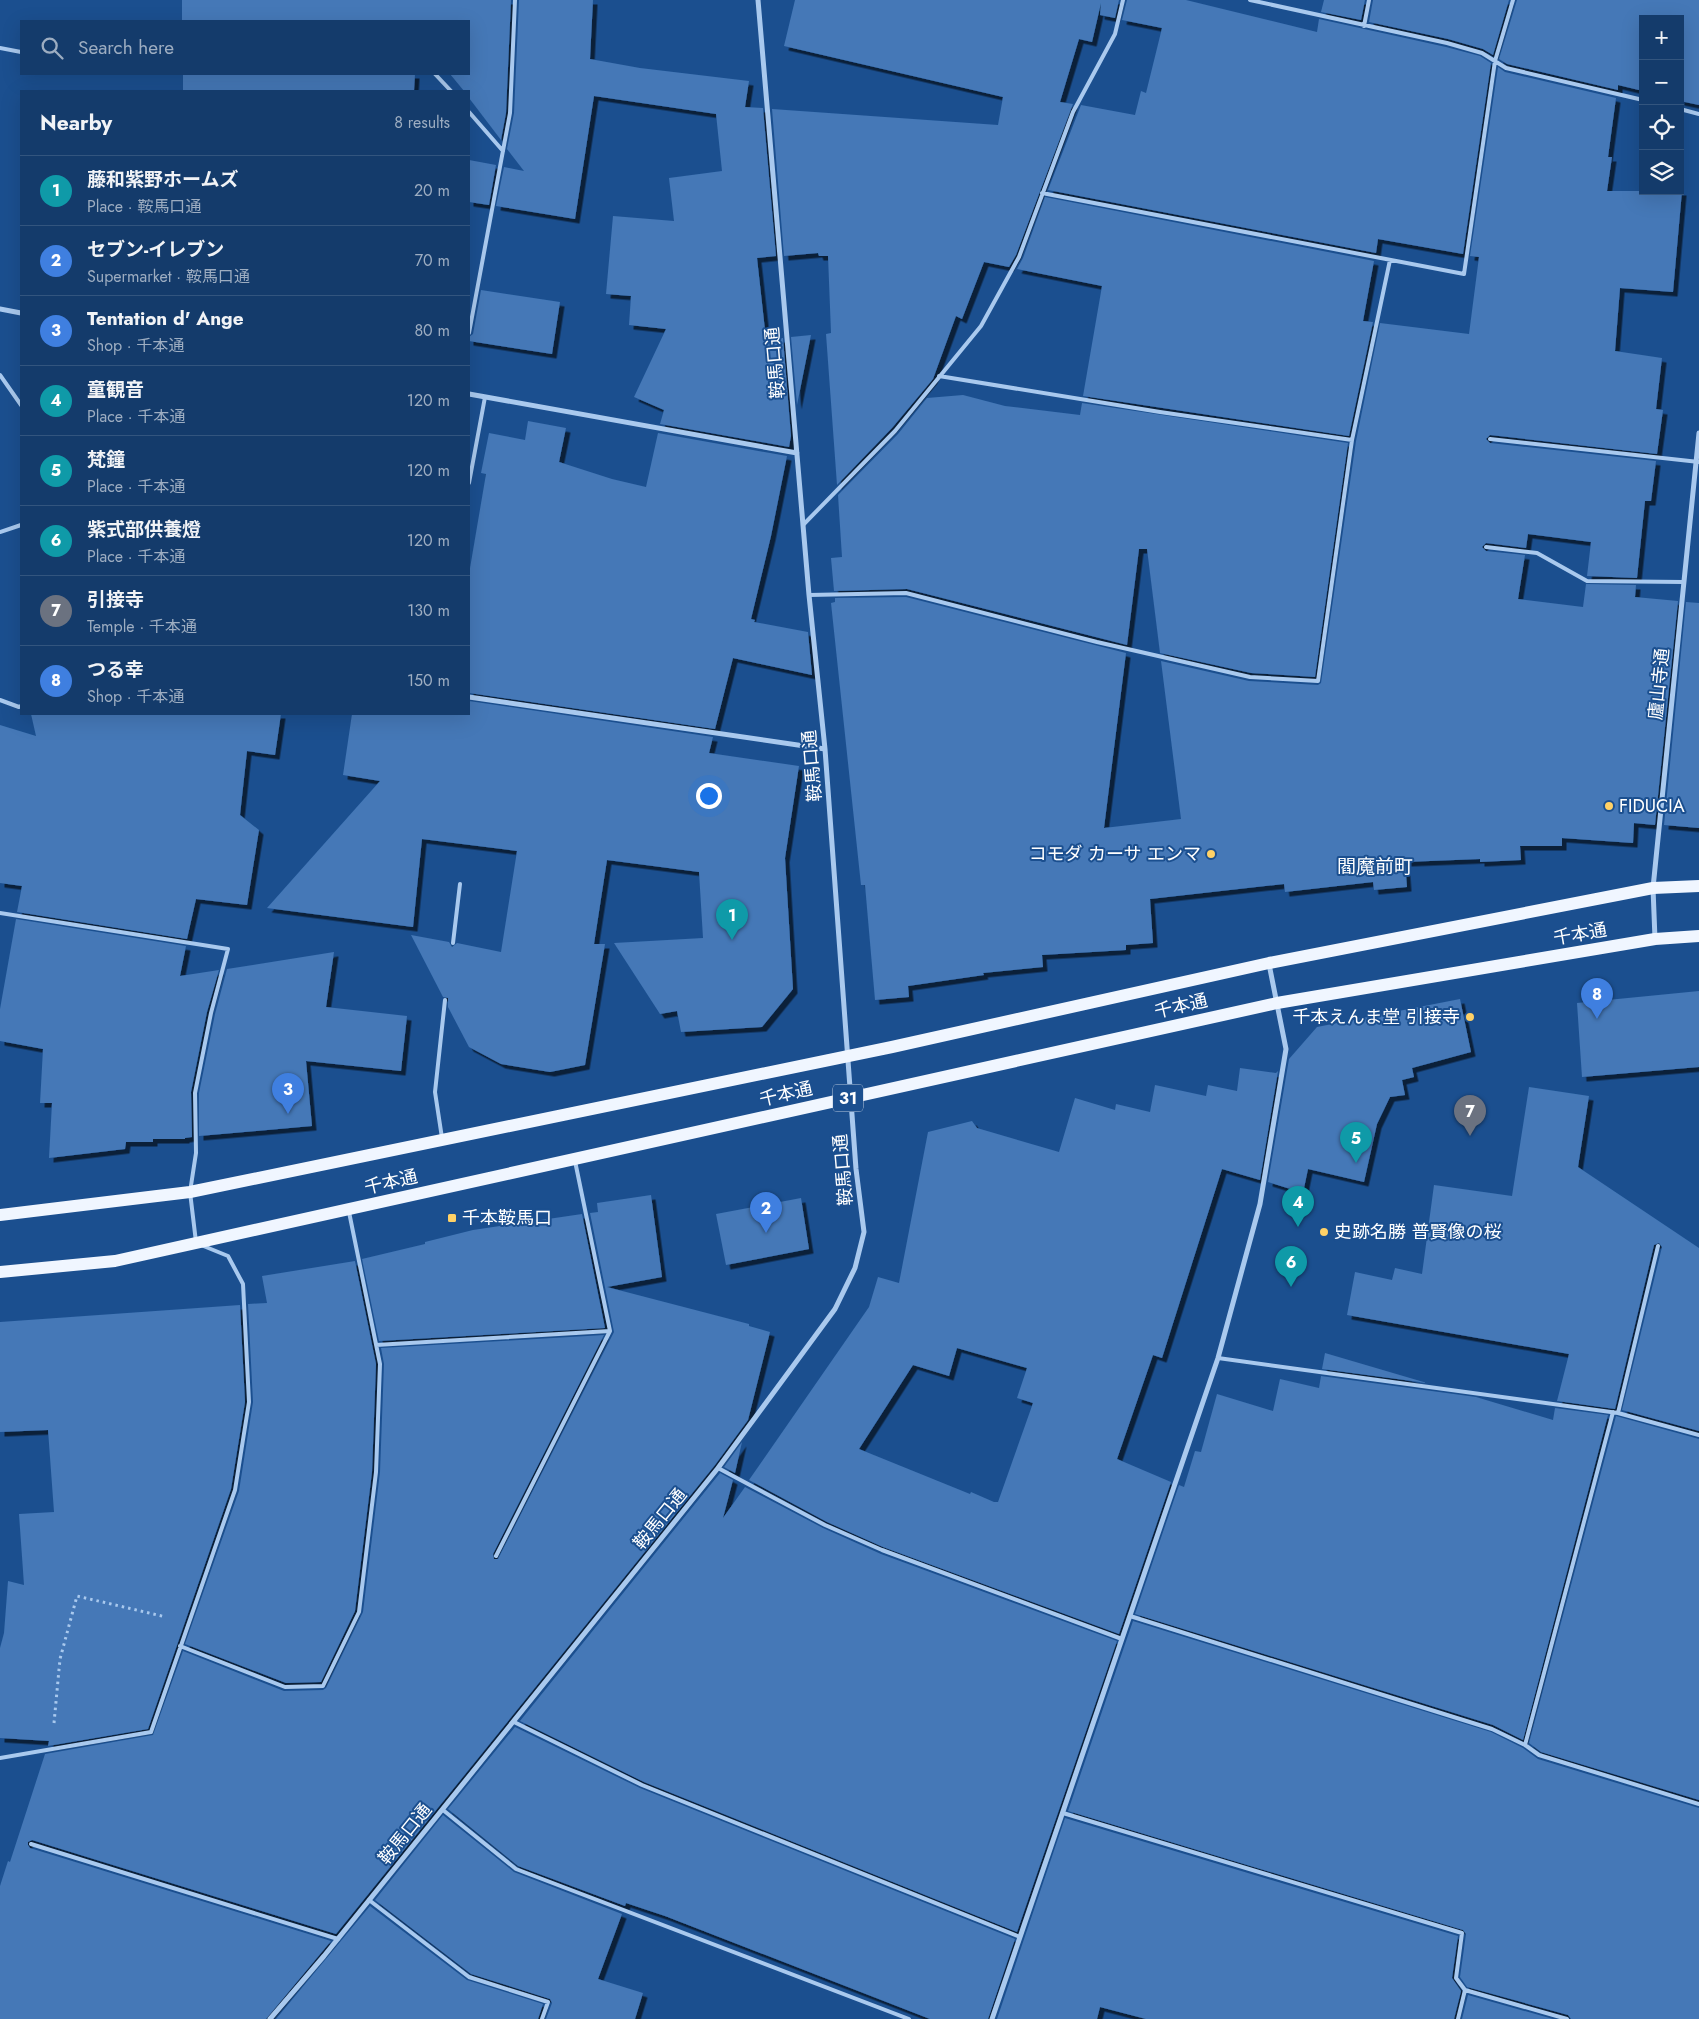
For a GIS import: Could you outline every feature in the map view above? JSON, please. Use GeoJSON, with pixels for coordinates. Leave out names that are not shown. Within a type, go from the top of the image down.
{"type":"FeatureCollection","features":[{"type":"Feature","properties":{"kind":"main road","name":"千本通"},"geometry":{"type":"LineString","coordinates":[[0,1215],[190,1192],[848,1056],[1269,963],[1653,888],[1699,886]]}},
{"type":"Feature","properties":{"kind":"main road","name":"千本通"},"geometry":{"type":"LineString","coordinates":[[0,1272],[115,1261],[1277,1003],[1655,939],[1699,936]]}},
{"type":"Feature","properties":{"kind":"street","name":"鞍馬口通"},"geometry":{"type":"LineString","coordinates":[[270,2019],[338,1939],[718,1468],[835,1309],[855,1268],[864,1232],[856,1169],[825,749],[808,595],[758,0]]}},
{"type":"Feature","properties":{"kind":"street"},"geometry":{"type":"LineString","coordinates":[[0,310],[20,313]]}},
{"type":"Feature","properties":{"kind":"street"},"geometry":{"type":"LineString","coordinates":[[470,394],[796,453]]}},
{"type":"Feature","properties":{"kind":"street","name":"廬山寺通"},"geometry":{"type":"LineString","coordinates":[[1655,939],[1653,888],[1699,432]]}},
{"type":"Feature","properties":{"kind":"street"},"geometry":{"type":"LineString","coordinates":[[470,698],[825,749]]}},
{"type":"Feature","properties":{"kind":"street"},"geometry":{"type":"LineString","coordinates":[[992,2019],[1218,1358],[1260,1204],[1286,1050],[1269,963]]}},
{"type":"Feature","properties":{"kind":"lane"},"geometry":{"type":"LineString","coordinates":[[470,327],[510,113],[515,0]]}},
{"type":"Feature","properties":{"kind":"lane"},"geometry":{"type":"LineString","coordinates":[[803,525],[895,431],[981,326],[1019,257],[1073,112],[1115,34],[1123,0]]}},
{"type":"Feature","properties":{"kind":"lane"},"geometry":{"type":"LineString","coordinates":[[1250,0],[1447,43],[1482,53],[1506,68],[1639,99]]}},
{"type":"Feature","properties":{"kind":"lane"},"geometry":{"type":"LineString","coordinates":[[1364,26],[1369,0]]}},
{"type":"Feature","properties":{"kind":"lane"},"geometry":{"type":"LineString","coordinates":[[1042,193],[1464,274],[1495,61],[1513,0]]}},
{"type":"Feature","properties":{"kind":"lane"},"geometry":{"type":"LineString","coordinates":[[0,48],[20,52]]}},
{"type":"Feature","properties":{"kind":"lane"},"geometry":{"type":"LineString","coordinates":[[437,75],[450,90]]}},
{"type":"Feature","properties":{"kind":"lane"},"geometry":{"type":"LineString","coordinates":[[1684,110],[1699,114]]}},
{"type":"Feature","properties":{"kind":"lane"},"geometry":{"type":"LineString","coordinates":[[470,113],[502,151]]}},
{"type":"Feature","properties":{"kind":"lane"},"geometry":{"type":"LineString","coordinates":[[808,595],[906,593],[1097,642],[1250,677],[1318,681],[1352,440],[1390,260]]}},
{"type":"Feature","properties":{"kind":"lane"},"geometry":{"type":"LineString","coordinates":[[0,376],[20,404]]}},
{"type":"Feature","properties":{"kind":"lane"},"geometry":{"type":"LineString","coordinates":[[939,376],[1352,440]]}},
{"type":"Feature","properties":{"kind":"lane"},"geometry":{"type":"LineString","coordinates":[[470,478],[485,397]]}},
{"type":"Feature","properties":{"kind":"lane"},"geometry":{"type":"LineString","coordinates":[[1490,439],[1697,462]]}},
{"type":"Feature","properties":{"kind":"lane"},"geometry":{"type":"LineString","coordinates":[[0,532],[20,525]]}},
{"type":"Feature","properties":{"kind":"lane"},"geometry":{"type":"LineString","coordinates":[[1486,547],[1537,553],[1587,581],[1683,582]]}},
{"type":"Feature","properties":{"kind":"lane"},"geometry":{"type":"LineString","coordinates":[[0,700],[20,706]]}},
{"type":"Feature","properties":{"kind":"lane"},"geometry":{"type":"LineString","coordinates":[[453,943],[460,884]]}},
{"type":"Feature","properties":{"kind":"lane"},"geometry":{"type":"LineString","coordinates":[[0,913],[228,949],[195,1093],[196,1153],[190,1192],[196,1243],[228,1256],[243,1284],[249,1402],[235,1490],[151,1732],[0,1758]]}},
{"type":"Feature","properties":{"kind":"lane"},"geometry":{"type":"LineString","coordinates":[[442,1140],[435,1092],[445,1000]]}},
{"type":"Feature","properties":{"kind":"lane"},"geometry":{"type":"LineString","coordinates":[[496,1556],[610,1331],[574,1159]]}},
{"type":"Feature","properties":{"kind":"lane"},"geometry":{"type":"LineString","coordinates":[[180,1646],[284,1687],[322,1686],[359,1612],[376,1472],[380,1364],[349,1209]]}},
{"type":"Feature","properties":{"kind":"lane"},"geometry":{"type":"LineString","coordinates":[[1525,1745],[1658,1246]]}},
{"type":"Feature","properties":{"kind":"lane"},"geometry":{"type":"LineString","coordinates":[[376,1345],[610,1331]]}},
{"type":"Feature","properties":{"kind":"lane"},"geometry":{"type":"LineString","coordinates":[[1218,1358],[1615,1413],[1699,1435]]}},
{"type":"Feature","properties":{"kind":"lane"},"geometry":{"type":"LineString","coordinates":[[718,1468],[825,1525],[874,1547],[1122,1640]]}},
{"type":"Feature","properties":{"kind":"lane"},"geometry":{"type":"LineString","coordinates":[[1130,1616],[1492,1729],[1525,1745],[1539,1755],[1699,1804]]}},
{"type":"Feature","properties":{"kind":"lane"},"geometry":{"type":"LineString","coordinates":[[514,1722],[642,1785],[1020,1937]]}},
{"type":"Feature","properties":{"kind":"lane"},"geometry":{"type":"LineString","coordinates":[[442,1810],[516,1869],[909,2019]]}},
{"type":"Feature","properties":{"kind":"lane"},"geometry":{"type":"LineString","coordinates":[[1063,1813],[1462,1933],[1456,1978],[1465,1990],[1567,2019]]}},
{"type":"Feature","properties":{"kind":"lane"},"geometry":{"type":"LineString","coordinates":[[31,1844],[338,1939]]}},
{"type":"Feature","properties":{"kind":"lane"},"geometry":{"type":"LineString","coordinates":[[369,1900],[469,1977],[548,2002],[542,2019]]}},
{"type":"Feature","properties":{"kind":"lane"},"geometry":{"type":"LineString","coordinates":[[1458,2019],[1465,1990]]}},
{"type":"Feature","properties":{"kind":"path"},"geometry":{"type":"LineString","coordinates":[[52,1749],[60,1659],[77,1596],[189,1623]]}},
{"type":"Feature","properties":{"kind":"building"},"geometry":{"type":"Polygon","coordinates":[[[182,0],[511,0],[506,113],[501,140],[470,99],[470,90],[463,90],[451,75],[470,75],[470,20],[182,20],[182,0]]]}},
{"type":"Feature","properties":{"kind":"building"},"geometry":{"type":"Polygon","coordinates":[[[519,0],[593,0],[590,59],[640,68],[749,81],[745,107],[763,108],[776,256],[757,258],[766,339],[783,338],[791,436],[789,447],[660,424],[664,410],[634,397],[666,329],[629,325],[631,296],[606,294],[613,216],[674,221],[669,178],[722,171],[716,114],[594,96],[575,219],[496,206],[504,167],[524,171],[507,149],[514,113],[519,0]]]}},
{"type":"Feature","properties":{"kind":"building"},"geometry":{"type":"Polygon","coordinates":[[[795,0],[1119,0],[1115,18],[1100,15],[1101,3],[1092,42],[1079,39],[1060,102],[1073,104],[1016,255],[1009,267],[984,262],[962,319],[956,316],[933,379],[892,428],[837,485],[826,334],[831,333],[828,256],[819,256],[818,253],[784,256],[772,109],[998,125],[1003,97],[784,46],[795,0]]]}},
{"type":"Feature","properties":{"kind":"building"},"geometry":{"type":"Polygon","coordinates":[[[1127,0],[1186,0],[1317,32],[1319,19],[1446,47],[1480,56],[1491,63],[1463,254],[1378,239],[1376,253],[1048,190],[1081,105],[1135,115],[1141,91],[1146,93],[1162,28],[1122,20],[1127,0]]]}},
{"type":"Feature","properties":{"kind":"building"},"geometry":{"type":"Polygon","coordinates":[[[1324,0],[1365,0],[1361,20],[1321,12],[1324,0]]]}},
{"type":"Feature","properties":{"kind":"building"},"geometry":{"type":"Polygon","coordinates":[[[1373,0],[1509,0],[1493,55],[1483,49],[1448,39],[1369,22],[1373,0]]]}},
{"type":"Feature","properties":{"kind":"building"},"geometry":{"type":"Polygon","coordinates":[[[1517,0],[1699,0],[1699,105],[1684,102],[1684,15],[1639,15],[1639,90],[1618,85],[1618,90],[1507,64],[1499,59],[1517,0]]]}},
{"type":"Feature","properties":{"kind":"building"},"geometry":{"type":"Polygon","coordinates":[[[1498,67],[1505,72],[1616,98],[1608,157],[1612,157],[1607,191],[1639,191],[1639,195],[1682,195],[1673,292],[1620,288],[1615,351],[1662,358],[1656,409],[1663,410],[1657,454],[1490,435],[1486,439],[1490,443],[1656,461],[1651,501],[1645,501],[1637,578],[1587,576],[1591,542],[1528,534],[1526,548],[1486,543],[1482,547],[1486,551],[1525,555],[1518,599],[1583,607],[1586,584],[1636,585],[1635,597],[1678,601],[1655,825],[1634,823],[1633,843],[1562,838],[1562,846],[1520,846],[1521,860],[1480,862],[1480,859],[1405,862],[1407,887],[1374,890],[1373,882],[1285,892],[1284,884],[1150,899],[1153,943],[1126,945],[1126,950],[1042,955],[1043,967],[983,973],[984,975],[908,986],[909,997],[875,1000],[865,885],[861,885],[831,603],[835,602],[835,598],[906,597],[1126,653],[1104,828],[1181,819],[1161,661],[1249,681],[1318,685],[1321,683],[1356,441],[1380,323],[1469,334],[1479,257],[1470,256],[1498,67]]]}},
{"type":"Feature","properties":{"kind":"building"},"geometry":{"type":"Polygon","coordinates":[[[183,75],[415,75],[414,90],[183,90],[183,75]]]}},
{"type":"Feature","properties":{"kind":"building"},"geometry":{"type":"Polygon","coordinates":[[[470,160],[496,165],[489,205],[470,202],[470,160]]]}},
{"type":"Feature","properties":{"kind":"building"},"geometry":{"type":"Polygon","coordinates":[[[1045,197],[1374,261],[1363,321],[1373,322],[1349,436],[1083,396],[1102,286],[1017,269],[1023,258],[1045,197]]]}},
{"type":"Feature","properties":{"kind":"building"},"geometry":{"type":"Polygon","coordinates":[[[481,290],[560,302],[552,354],[470,341],[470,336],[473,334],[481,290]]]}},
{"type":"Feature","properties":{"kind":"building"},"geometry":{"type":"Polygon","coordinates":[[[811,335],[797,405],[791,337],[811,335]]]}},
{"type":"Feature","properties":{"kind":"building"},"geometry":{"type":"Polygon","coordinates":[[[963,395],[1005,406],[1080,415],[1082,403],[1348,443],[1315,677],[1251,673],[1160,653],[1147,549],[1139,549],[1127,645],[907,589],[834,591],[831,558],[842,557],[838,495],[898,434],[927,398],[963,395]]]}},
{"type":"Feature","properties":{"kind":"building"},"geometry":{"type":"Polygon","coordinates":[[[528,421],[566,428],[559,462],[612,479],[646,487],[658,433],[787,456],[771,536],[751,619],[755,620],[754,622],[808,632],[812,675],[733,658],[715,729],[470,693],[470,568],[486,474],[481,473],[489,433],[525,440],[528,421]]]}},
{"type":"Feature","properties":{"kind":"building"},"geometry":{"type":"Polygon","coordinates":[[[1686,602],[1699,603],[1699,828],[1664,825],[1686,602]]]}},
{"type":"Feature","properties":{"kind":"building"},"geometry":{"type":"Polygon","coordinates":[[[470,701],[713,737],[709,753],[799,766],[785,858],[793,989],[762,1027],[681,1032],[677,1011],[660,1014],[614,943],[703,938],[699,872],[607,860],[594,944],[605,944],[585,1065],[550,1072],[501,1064],[469,1047],[448,1007],[448,998],[443,997],[411,935],[449,942],[452,947],[457,943],[501,952],[517,851],[422,839],[413,927],[267,908],[380,781],[343,775],[352,715],[470,715],[470,701]]]}},
{"type":"Feature","properties":{"kind":"building"},"geometry":{"type":"Polygon","coordinates":[[[31,715],[281,715],[275,755],[247,751],[240,815],[259,830],[247,905],[196,899],[187,939],[17,912],[22,886],[0,883],[0,725],[36,736],[31,715]]]}},
{"type":"Feature","properties":{"kind":"building"},"geometry":{"type":"Polygon","coordinates":[[[16,919],[186,946],[180,976],[219,970],[207,1012],[191,1092],[192,1137],[185,1139],[153,1139],[153,1142],[126,1142],[125,1149],[49,1158],[52,1103],[40,1103],[43,1049],[0,1041],[0,1009],[16,919]]]}},
{"type":"Feature","properties":{"kind":"building"},"geometry":{"type":"Polygon","coordinates":[[[334,952],[326,1007],[407,1016],[401,1071],[306,1061],[312,1126],[199,1136],[199,1093],[215,1014],[227,969],[334,952]]]}},
{"type":"Feature","properties":{"kind":"building"},"geometry":{"type":"Polygon","coordinates":[[[1699,991],[1699,1067],[1582,1077],[1577,1003],[1699,991]]]}},
{"type":"Feature","properties":{"kind":"building"},"geometry":{"type":"Polygon","coordinates":[[[1460,999],[1471,1052],[1412,1068],[1414,1077],[1402,1080],[1405,1095],[1390,1097],[1377,1124],[1364,1182],[1308,1169],[1303,1193],[1268,1182],[1289,1059],[1317,1027],[1460,999]]]}},
{"type":"Feature","properties":{"kind":"building"},"geometry":{"type":"Polygon","coordinates":[[[1240,1068],[1276,1073],[1278,1071],[1260,1180],[1222,1169],[1162,1358],[1153,1355],[1117,1459],[1171,1482],[1119,1634],[883,1547],[827,1522],[749,1480],[869,1307],[878,1277],[899,1283],[928,1132],[972,1121],[977,1128],[1059,1152],[1075,1098],[1115,1110],[1116,1104],[1150,1112],[1155,1085],[1206,1096],[1208,1085],[1237,1091],[1240,1068]],[[957,1348],[949,1376],[913,1365],[859,1449],[970,1494],[971,1492],[998,1502],[1033,1403],[1017,1398],[1027,1368],[957,1348]]]}},
{"type":"Feature","properties":{"kind":"building"},"geometry":{"type":"Polygon","coordinates":[[[1529,1087],[1589,1096],[1578,1167],[1699,1248],[1699,1431],[1622,1410],[1662,1247],[1659,1243],[1654,1245],[1615,1409],[1557,1401],[1569,1354],[1347,1315],[1355,1272],[1392,1280],[1395,1268],[1422,1274],[1434,1185],[1512,1196],[1529,1087]]]}},
{"type":"Feature","properties":{"kind":"building"},"geometry":{"type":"Polygon","coordinates":[[[651,1195],[662,1277],[607,1287],[749,1324],[749,1326],[770,1332],[748,1420],[715,1465],[336,1934],[32,1840],[28,1842],[30,1848],[331,1941],[266,2019],[0,2019],[0,1886],[8,1861],[10,1862],[45,1754],[153,1735],[183,1651],[284,1691],[323,1690],[326,1688],[363,1612],[380,1472],[384,1364],[381,1348],[604,1335],[493,1554],[494,1559],[498,1559],[614,1332],[590,1213],[598,1212],[597,1203],[651,1195]]]}},
{"type":"Feature","properties":{"kind":"building"},"geometry":{"type":"Polygon","coordinates":[[[801,1198],[809,1249],[726,1265],[716,1214],[801,1198]]]}},
{"type":"Feature","properties":{"kind":"building"},"geometry":{"type":"Polygon","coordinates":[[[582,1214],[605,1328],[379,1341],[362,1259],[473,1230],[582,1214]]]}},
{"type":"Feature","properties":{"kind":"building"},"geometry":{"type":"Polygon","coordinates":[[[355,1261],[376,1364],[372,1472],[355,1611],[321,1682],[286,1683],[185,1644],[239,1491],[253,1402],[248,1304],[267,1303],[262,1276],[355,1261]]]}},
{"type":"Feature","properties":{"kind":"building"},"geometry":{"type":"Polygon","coordinates":[[[240,1305],[245,1402],[231,1489],[148,1729],[48,1746],[49,1741],[0,1738],[0,1648],[4,1633],[8,1581],[24,1585],[19,1514],[54,1512],[48,1430],[0,1432],[0,1322],[240,1305]]]}},
{"type":"Feature","properties":{"kind":"building"},"geometry":{"type":"Polygon","coordinates":[[[1325,1353],[1427,1383],[1322,1369],[1325,1353]]]}},
{"type":"Feature","properties":{"kind":"building"},"geometry":{"type":"Polygon","coordinates":[[[1321,1376],[1476,1397],[1553,1420],[1555,1408],[1608,1415],[1523,1740],[1493,1725],[1135,1614],[1179,1485],[1184,1487],[1195,1451],[1201,1452],[1217,1394],[1273,1411],[1280,1379],[1319,1388],[1321,1376]]]}},
{"type":"Feature","properties":{"kind":"building"},"geometry":{"type":"Polygon","coordinates":[[[1616,1416],[1699,1439],[1699,1800],[1541,1752],[1529,1743],[1616,1416]]]}},
{"type":"Feature","properties":{"kind":"building"},"geometry":{"type":"Polygon","coordinates":[[[742,1442],[735,1473],[724,1467],[742,1442]]]}},
{"type":"Feature","properties":{"kind":"building"},"geometry":{"type":"Polygon","coordinates":[[[720,1473],[733,1480],[723,1518],[745,1487],[823,1528],[881,1554],[1117,1641],[1017,1932],[644,1782],[520,1721],[720,1473]]]}},
{"type":"Feature","properties":{"kind":"building"},"geometry":{"type":"Polygon","coordinates":[[[1133,1621],[1491,1732],[1523,1748],[1538,1759],[1699,1808],[1699,2019],[1571,2019],[1568,2015],[1467,1987],[1460,1977],[1466,1934],[1463,1930],[1068,1811],[1133,1621]]]}},
{"type":"Feature","properties":{"kind":"building"},"geometry":{"type":"Polygon","coordinates":[[[515,1727],[640,1788],[1015,1939],[988,2019],[930,2019],[665,1916],[626,1903],[625,1906],[518,1866],[448,1809],[515,1727]]]}},
{"type":"Feature","properties":{"kind":"building"},"geometry":{"type":"Polygon","coordinates":[[[443,1815],[514,1872],[622,1914],[598,1979],[643,1993],[635,2019],[546,2019],[552,2003],[550,1999],[471,1974],[375,1900],[443,1815]]]}},
{"type":"Feature","properties":{"kind":"building"},"geometry":{"type":"Polygon","coordinates":[[[1065,1818],[1458,1936],[1452,1978],[1461,1991],[1454,2019],[1146,2019],[1100,2007],[1097,2019],[997,2019],[1065,1818]]]}},
{"type":"Feature","properties":{"kind":"building"},"geometry":{"type":"Polygon","coordinates":[[[370,1906],[467,1980],[543,2004],[538,2019],[276,2019],[370,1906]]]}},
{"type":"Feature","properties":{"kind":"building"},"geometry":{"type":"Polygon","coordinates":[[[1468,1995],[1553,2019],[1462,2019],[1468,1995]]]}},
{"type":"Feature","properties":{"kind":"place","name":"FIDUCIA"},"geometry":{"type":"Point","coordinates":[1609,806]}},
{"type":"Feature","properties":{"kind":"place","name":"コモダ カーサ エンマ"},"geometry":{"type":"Point","coordinates":[1211,854]}},
{"type":"Feature","properties":{"kind":"place","name":"藤和紫野ホームズ"},"geometry":{"type":"Point","coordinates":[732,940]}},
{"type":"Feature","properties":{"kind":"place","name":"千本えんま堂 引接寺"},"geometry":{"type":"Point","coordinates":[1470,1017]}},
{"type":"Feature","properties":{"kind":"place","name":"つる幸"},"geometry":{"type":"Point","coordinates":[1597,1019]}},
{"type":"Feature","properties":{"kind":"place","name":"Tentation d' Ange"},"geometry":{"type":"Point","coordinates":[288,1114]}},
{"type":"Feature","properties":{"kind":"place","name":"引接寺"},"geometry":{"type":"Point","coordinates":[1470,1136]}},
{"type":"Feature","properties":{"kind":"place","name":"梵鐘"},"geometry":{"type":"Point","coordinates":[1356,1163]}},
{"type":"Feature","properties":{"kind":"place","name":"千本鞍馬口"},"geometry":{"type":"Point","coordinates":[452,1218]}},
{"type":"Feature","properties":{"kind":"place","name":"童観音"},"geometry":{"type":"Point","coordinates":[1298,1227]}},
{"type":"Feature","properties":{"kind":"place","name":"史跡名勝 普賢像の桜"},"geometry":{"type":"Point","coordinates":[1324,1232]}},
{"type":"Feature","properties":{"kind":"place","name":"セブン-イレブン"},"geometry":{"type":"Point","coordinates":[766,1233]}},
{"type":"Feature","properties":{"kind":"place","name":"紫式部供養燈"},"geometry":{"type":"Point","coordinates":[1291,1287]}},
{"type":"Feature","properties":{"kind":"district","name":"閻魔前町"},"geometry":{"type":"Point","coordinates":[1375,866]}}]}
